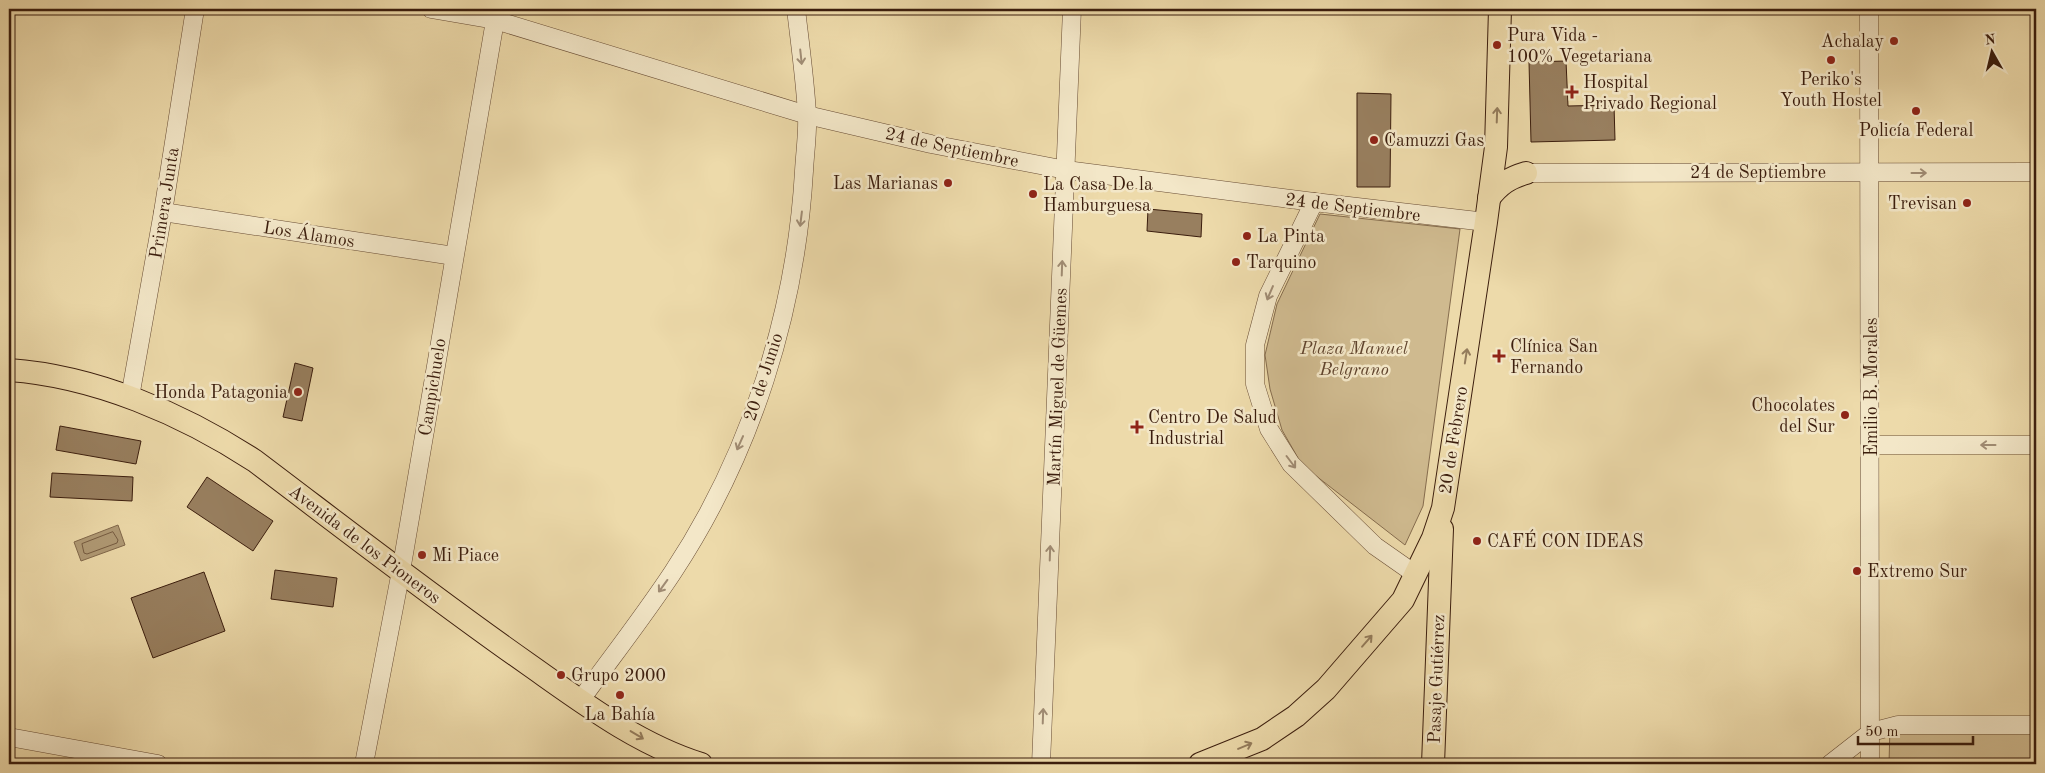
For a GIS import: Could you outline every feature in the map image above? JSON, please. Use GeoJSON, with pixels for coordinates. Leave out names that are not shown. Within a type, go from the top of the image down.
{"type":"FeatureCollection","features":[{"type":"Feature","properties":{"kind":"main road","name":"20 de Febrero"},"geometry":{"type":"LineString","coordinates":[[1200,764],[1262,739],[1296,716],[1326,689],[1403,600],[1433,538],[1443,508],[1496,147],[1500,9]]}},
{"type":"Feature","properties":{"kind":"main road"},"geometry":{"type":"LineString","coordinates":[[1496,147],[1503,159],[1511,166],[1526,173]]}},
{"type":"Feature","properties":{"kind":"main road"},"geometry":{"type":"LineString","coordinates":[[1489,198],[1498,186],[1526,173]]}},
{"type":"Feature","properties":{"kind":"main road","name":"Avenida de los Pioneros"},"geometry":{"type":"LineString","coordinates":[[9,370],[31,372],[72,381],[130,397],[189,422],[225,441],[255,461],[494,640],[580,701],[643,739],[701,764]]}},
{"type":"Feature","properties":{"kind":"main road","name":"Pasaje Gutiérrez"},"geometry":{"type":"LineString","coordinates":[[1433,764],[1443,508]]}},
{"type":"Feature","properties":{"kind":"main road","name":"Pasaje Gutiérrez"},"geometry":{"type":"LineString","coordinates":[[1415,574],[1439,595]]}},
{"type":"Feature","properties":{"kind":"street","name":"Primera Junta"},"geometry":{"type":"LineString","coordinates":[[130,397],[163,212],[195,9]]}},
{"type":"Feature","properties":{"kind":"street","name":"24 de Septiembre"},"geometry":{"type":"LineString","coordinates":[[431,9],[496,14],[807,115],[931,144],[1066,170],[1486,222]]}},
{"type":"Feature","properties":{"kind":"street","name":"20 de Junio"},"geometry":{"type":"LineString","coordinates":[[580,701],[673,572],[718,494],[749,423],[766,376],[793,270],[801,218],[807,115],[796,9]]}},
{"type":"Feature","properties":{"kind":"street","name":"Martín Miguel de Güemes"},"geometry":{"type":"LineString","coordinates":[[1041,764],[1072,9]]}},
{"type":"Feature","properties":{"kind":"street","name":"Emilio B. Morales"},"geometry":{"type":"LineString","coordinates":[[1869,9],[1870,764]]}},
{"type":"Feature","properties":{"kind":"street","name":"Campichuelo"},"geometry":{"type":"LineString","coordinates":[[364,764],[401,571],[496,14]]}},
{"type":"Feature","properties":{"kind":"street","name":"24 de Septiembre"},"geometry":{"type":"LineString","coordinates":[[1526,173],[2036,172]]}},
{"type":"Feature","properties":{"kind":"street"},"geometry":{"type":"LineString","coordinates":[[1314,202],[1268,296],[1255,345],[1254,384],[1269,428],[1291,464],[1375,546],[1415,574]]}},
{"type":"Feature","properties":{"kind":"street","name":"Los Álamos"},"geometry":{"type":"LineString","coordinates":[[163,212],[454,256]]}},
{"type":"Feature","properties":{"kind":"street"},"geometry":{"type":"LineString","coordinates":[[1871,445],[2036,445]]}},
{"type":"Feature","properties":{"kind":"street"},"geometry":{"type":"LineString","coordinates":[[1830,764],[1871,732],[1898,725],[2036,725]]}},
{"type":"Feature","properties":{"kind":"street"},"geometry":{"type":"LineString","coordinates":[[9,737],[109,760],[158,764]]}},
{"type":"Feature","properties":{"kind":"green space","name":"Plaza Manuel Belgrano"},"geometry":{"type":"Polygon","coordinates":[[[1320,214],[1460,229],[1423,506],[1405,545],[1302,465],[1282,430],[1270,389],[1265,355],[1277,304],[1320,214]]]}},
{"type":"Feature","properties":{"kind":"green space"},"geometry":{"type":"Polygon","coordinates":[[[1890,726],[2036,727],[2036,764],[1889,764],[1890,726]]]}},
{"type":"Feature","properties":{"kind":"water"},"geometry":{"type":"Polygon","coordinates":[[[118,525],[125,545],[81,561],[74,542],[118,525]]]}},
{"type":"Feature","properties":{"kind":"building","name":"Hospital Privado Regional"},"geometry":{"type":"Polygon","coordinates":[[[1566,61],[1568,106],[1614,105],[1615,140],[1531,142],[1529,62],[1566,61]]]}},
{"type":"Feature","properties":{"kind":"building","name":"Camuzzi Gas"},"geometry":{"type":"Polygon","coordinates":[[[1357,93],[1391,94],[1390,187],[1357,187],[1357,93]]]}},
{"type":"Feature","properties":{"kind":"building"},"geometry":{"type":"Polygon","coordinates":[[[1148,209],[1202,214],[1201,237],[1147,231],[1148,209]]]}},
{"type":"Feature","properties":{"kind":"building","name":"Honda Patagonia"},"geometry":{"type":"Polygon","coordinates":[[[295,363],[313,368],[302,421],[283,417],[295,363]]]}},
{"type":"Feature","properties":{"kind":"building"},"geometry":{"type":"Polygon","coordinates":[[[60,426],[141,441],[136,464],[56,450],[60,426]]]}},
{"type":"Feature","properties":{"kind":"building"},"geometry":{"type":"Polygon","coordinates":[[[52,473],[133,477],[132,501],[50,497],[52,473]]]}},
{"type":"Feature","properties":{"kind":"building"},"geometry":{"type":"Polygon","coordinates":[[[207,477],[273,521],[253,551],[187,507],[207,477]]]}},
{"type":"Feature","properties":{"kind":"building"},"geometry":{"type":"Polygon","coordinates":[[[275,570],[337,578],[333,607],[271,599],[275,570]]]}},
{"type":"Feature","properties":{"kind":"building"},"geometry":{"type":"Polygon","coordinates":[[[204,572],[225,631],[153,658],[131,598],[204,572]]]}},
{"type":"Feature","properties":{"kind":"place","name":"Achalay"},"geometry":{"type":"Point","coordinates":[1894,41]}},
{"type":"Feature","properties":{"kind":"place","name":"Pura Vida - 100% Vegetariana"},"geometry":{"type":"Point","coordinates":[1497,45]}},
{"type":"Feature","properties":{"kind":"place","name":"Periko's Youth Hostel"},"geometry":{"type":"Point","coordinates":[1831,60]}},
{"type":"Feature","properties":{"kind":"place","name":"Hospital Privado Regional"},"geometry":{"type":"Point","coordinates":[1572,92]}},
{"type":"Feature","properties":{"kind":"place","name":"Policía Federal"},"geometry":{"type":"Point","coordinates":[1916,111]}},
{"type":"Feature","properties":{"kind":"place","name":"Camuzzi Gas"},"geometry":{"type":"Point","coordinates":[1374,140]}},
{"type":"Feature","properties":{"kind":"place","name":"Las Marianas"},"geometry":{"type":"Point","coordinates":[948,183]}},
{"type":"Feature","properties":{"kind":"place","name":"La Casa De la Hamburguesa"},"geometry":{"type":"Point","coordinates":[1033,194]}},
{"type":"Feature","properties":{"kind":"place","name":"Trevisan"},"geometry":{"type":"Point","coordinates":[1967,203]}},
{"type":"Feature","properties":{"kind":"place","name":"La Pinta"},"geometry":{"type":"Point","coordinates":[1247,236]}},
{"type":"Feature","properties":{"kind":"place","name":"Tarquino"},"geometry":{"type":"Point","coordinates":[1236,262]}},
{"type":"Feature","properties":{"kind":"place","name":"Clínica San Fernando"},"geometry":{"type":"Point","coordinates":[1499,356]}},
{"type":"Feature","properties":{"kind":"place","name":"Honda Patagonia"},"geometry":{"type":"Point","coordinates":[298,392]}},
{"type":"Feature","properties":{"kind":"place","name":"Chocolates del Sur"},"geometry":{"type":"Point","coordinates":[1845,415]}},
{"type":"Feature","properties":{"kind":"place","name":"Centro De Salud Industrial"},"geometry":{"type":"Point","coordinates":[1137,427]}},
{"type":"Feature","properties":{"kind":"place","name":"CAFÉ CON IDEAS"},"geometry":{"type":"Point","coordinates":[1477,541]}},
{"type":"Feature","properties":{"kind":"place","name":"Mi Piace"},"geometry":{"type":"Point","coordinates":[422,555]}},
{"type":"Feature","properties":{"kind":"place","name":"Extremo Sur"},"geometry":{"type":"Point","coordinates":[1857,571]}},
{"type":"Feature","properties":{"kind":"place","name":"Grupo 2000"},"geometry":{"type":"Point","coordinates":[561,675]}},
{"type":"Feature","properties":{"kind":"place","name":"La Bahía"},"geometry":{"type":"Point","coordinates":[620,695]}}]}
